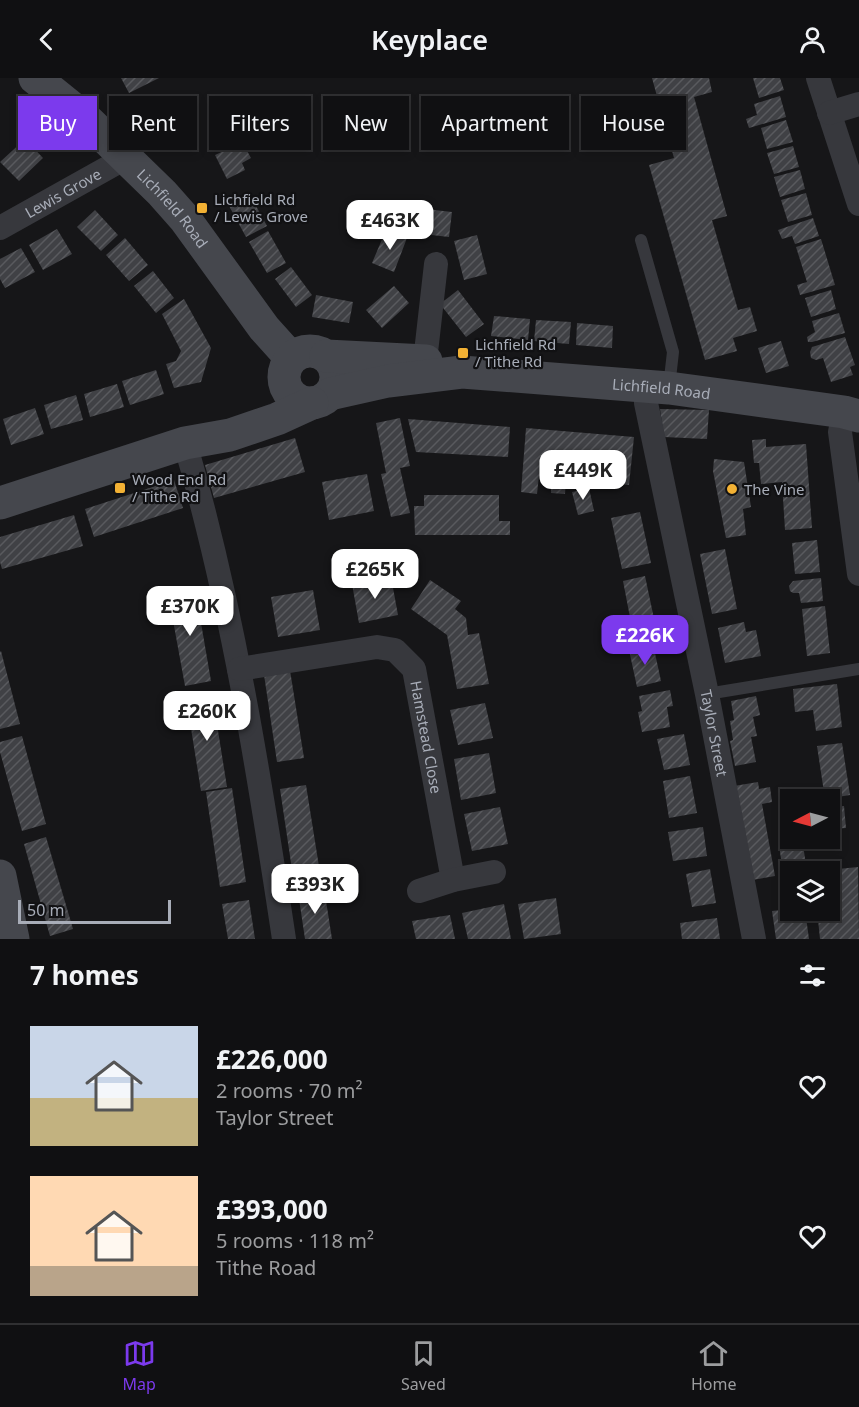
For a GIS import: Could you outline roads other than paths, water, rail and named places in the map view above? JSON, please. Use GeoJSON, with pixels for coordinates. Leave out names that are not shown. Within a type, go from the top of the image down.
{"type":"FeatureCollection","features":[{"type":"Feature","properties":{"kind":"main road","name":"Lichfield Road"},"geometry":{"type":"LineString","coordinates":[[36,79],[86,119],[162,192],[264,328],[288,372]]}},
{"type":"Feature","properties":{"kind":"main road"},"geometry":{"type":"LineString","coordinates":[[0,503],[190,441],[224,423],[258,410],[273,400],[288,372],[303,351],[311,350],[326,356],[332,362],[336,377],[321,398],[296,399],[288,391],[288,372]]}},
{"type":"Feature","properties":{"kind":"main road","name":"Lichfield Road"},"geometry":{"type":"LineString","coordinates":[[326,356],[425,361],[462,372]]}},
{"type":"Feature","properties":{"kind":"main road","name":"Lichfield Road"},"geometry":{"type":"LineString","coordinates":[[190,441],[230,435],[277,419],[321,398],[388,381],[462,372],[657,387],[852,414]]}},
{"type":"Feature","properties":{"kind":"main road"},"geometry":{"type":"LineString","coordinates":[[0,876],[13,939]]}},
{"type":"Feature","properties":{"kind":"street"},"geometry":{"type":"LineString","coordinates":[[818,78],[859,204]]}},
{"type":"Feature","properties":{"kind":"street"},"geometry":{"type":"LineString","coordinates":[[829,113],[859,104]]}},
{"type":"Feature","properties":{"kind":"street","name":"Lewis Grove"},"geometry":{"type":"LineString","coordinates":[[0,228],[127,157]]}},
{"type":"Feature","properties":{"kind":"street"},"geometry":{"type":"LineString","coordinates":[[425,361],[436,264]]}},
{"type":"Feature","properties":{"kind":"street","name":"Taylor Street"},"geometry":{"type":"LineString","coordinates":[[657,387],[646,403],[707,694],[754,939]]}},
{"type":"Feature","properties":{"kind":"street"},"geometry":{"type":"LineString","coordinates":[[852,414],[840,432],[859,574]]}},
{"type":"Feature","properties":{"kind":"street"},"geometry":{"type":"LineString","coordinates":[[190,441],[239,669],[284,939]]}},
{"type":"Feature","properties":{"kind":"street","name":"Hamstead Close"},"geometry":{"type":"LineString","coordinates":[[239,669],[377,647],[395,650],[414,669],[453,880]]}},
{"type":"Feature","properties":{"kind":"street"},"geometry":{"type":"LineString","coordinates":[[419,891],[453,880],[494,872]]}},
{"type":"Feature","properties":{"kind":"lane"},"geometry":{"type":"LineString","coordinates":[[640,240],[673,352],[657,387]]}},
{"type":"Feature","properties":{"kind":"lane"},"geometry":{"type":"LineString","coordinates":[[707,694],[859,669]]}},
{"type":"Feature","properties":{"kind":"place","name":"Lichfield Rd / Lewis Grove"},"geometry":{"type":"Point","coordinates":[202,208]}},
{"type":"Feature","properties":{"kind":"place","name":"Lichfield Rd / Tithe Rd"},"geometry":{"type":"Point","coordinates":[463,353]}},
{"type":"Feature","properties":{"kind":"place","name":"Wood End Rd / Tithe Rd"},"geometry":{"type":"Point","coordinates":[120,488]}},
{"type":"Feature","properties":{"kind":"place","name":"The Vine"},"geometry":{"type":"Point","coordinates":[732,489]}}]}
